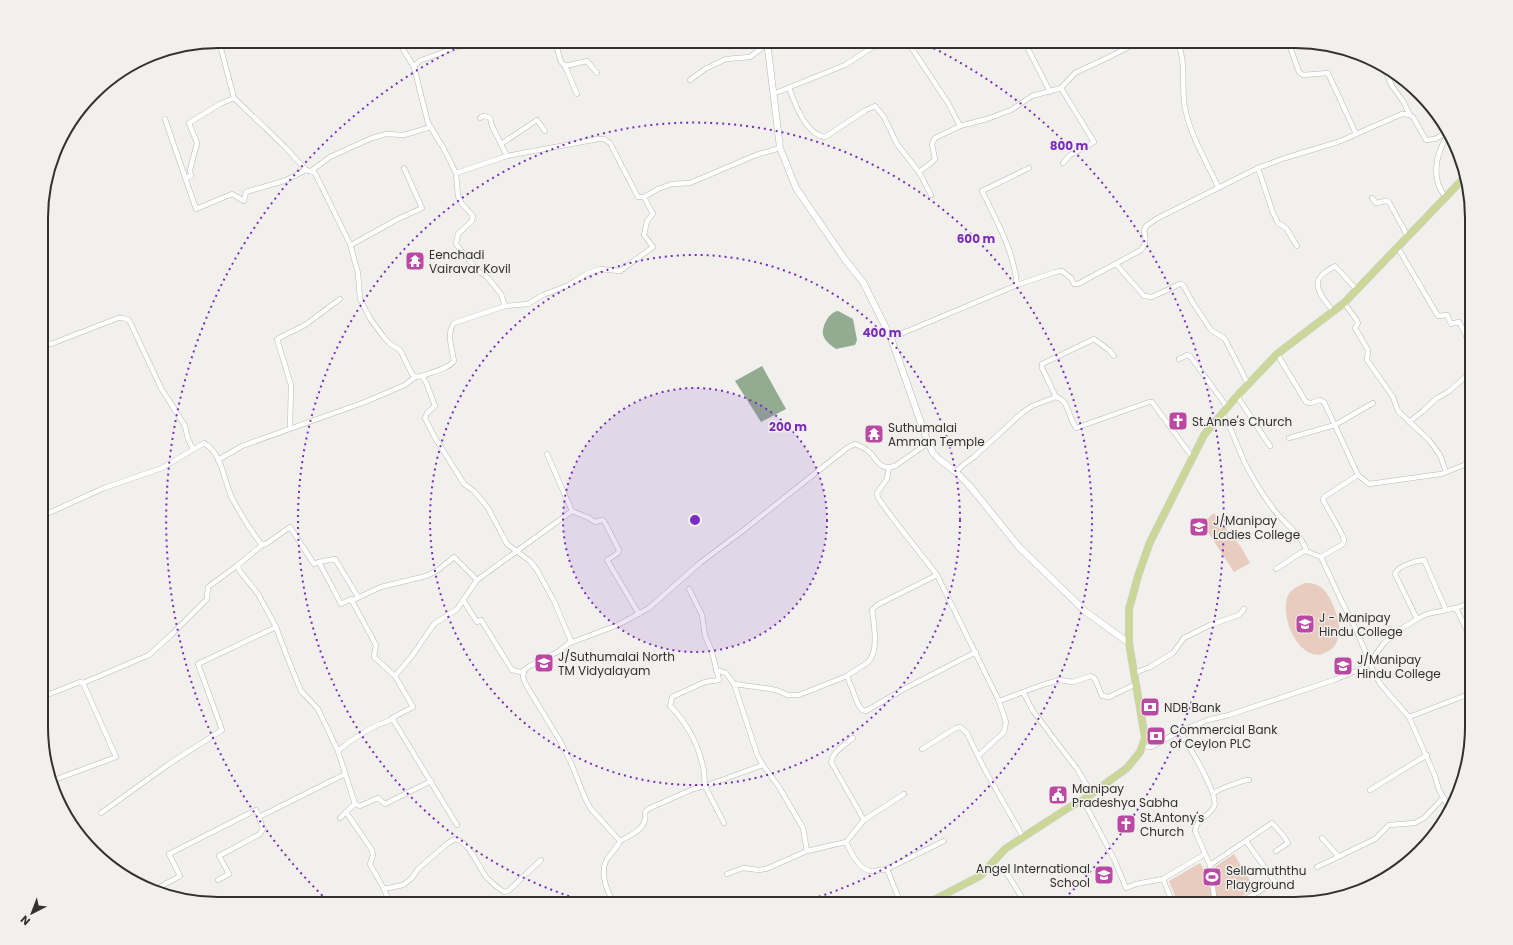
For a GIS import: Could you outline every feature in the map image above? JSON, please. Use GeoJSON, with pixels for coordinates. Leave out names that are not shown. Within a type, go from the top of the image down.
{"type":"FeatureCollection","features":[{"type":"Feature","properties":{"kind":"main road"},"geometry":{"type":"LineString","coordinates":[[768,48],[780,148],[796,188],[846,261],[863,282],[892,338],[928,443],[933,452],[969,485],[1019,547],[1086,612],[1129,643]]}},
{"type":"Feature","properties":{"kind":"main road"},"geometry":{"type":"LineString","coordinates":[[940,897],[980,876],[1005,849],[1092,794],[1127,768],[1140,752],[1145,738],[1129,643],[1130,608],[1138,576],[1150,542],[1204,435],[1237,396],[1278,354],[1344,303],[1461,181]]}},
{"type":"Feature","properties":{"kind":"street"},"geometry":{"type":"LineString","coordinates":[[221,48],[234,98],[316,175],[351,245],[358,273],[360,299],[370,320],[390,344],[400,350],[415,377]]}},
{"type":"Feature","properties":{"kind":"street"},"geometry":{"type":"LineString","coordinates":[[402,48],[414,67],[428,123],[444,149],[456,173],[458,196],[462,204],[473,216],[472,221],[458,234],[456,244],[477,270],[488,278],[501,294],[505,306]]}},
{"type":"Feature","properties":{"kind":"street"},"geometry":{"type":"LineString","coordinates":[[414,67],[419,61],[455,48]]}},
{"type":"Feature","properties":{"kind":"street"},"geometry":{"type":"LineString","coordinates":[[557,48],[561,62],[565,66],[578,94]]}},
{"type":"Feature","properties":{"kind":"street"},"geometry":{"type":"LineString","coordinates":[[690,80],[705,69],[726,59],[750,57],[761,48]]}},
{"type":"Feature","properties":{"kind":"street"},"geometry":{"type":"LineString","coordinates":[[773,94],[845,65],[871,48]]}},
{"type":"Feature","properties":{"kind":"street"},"geometry":{"type":"LineString","coordinates":[[911,48],[948,103],[960,126]]}},
{"type":"Feature","properties":{"kind":"street"},"geometry":{"type":"LineString","coordinates":[[1028,48],[1050,92]]}},
{"type":"Feature","properties":{"kind":"street"},"geometry":{"type":"LineString","coordinates":[[919,172],[935,159],[932,144],[935,138],[960,126],[1011,110],[1032,96],[1061,88],[1075,73],[1127,48]]}},
{"type":"Feature","properties":{"kind":"street"},"geometry":{"type":"LineString","coordinates":[[1180,48],[1182,58],[1184,102],[1189,122],[1218,187]]}},
{"type":"Feature","properties":{"kind":"street"},"geometry":{"type":"LineString","coordinates":[[1290,48],[1299,72],[1303,75],[1328,73],[1356,134]]}},
{"type":"Feature","properties":{"kind":"street"},"geometry":{"type":"LineString","coordinates":[[565,66],[587,61],[597,73]]}},
{"type":"Feature","properties":{"kind":"street"},"geometry":{"type":"LineString","coordinates":[[1387,75],[1392,86],[1403,101],[1426,140],[1435,139],[1443,135]]}},
{"type":"Feature","properties":{"kind":"street"},"geometry":{"type":"LineString","coordinates":[[789,88],[794,102],[810,130],[819,136],[824,137],[866,110],[875,106],[884,117],[897,144],[919,172],[931,195]]}},
{"type":"Feature","properties":{"kind":"street"},"geometry":{"type":"LineString","coordinates":[[1061,88],[1094,142],[1070,155],[1063,163]]}},
{"type":"Feature","properties":{"kind":"street"},"geometry":{"type":"LineString","coordinates":[[185,178],[191,176],[190,170],[197,143],[189,123],[220,104],[234,98]]}},
{"type":"Feature","properties":{"kind":"street"},"geometry":{"type":"LineString","coordinates":[[892,338],[1017,285],[1055,272],[1062,271],[1071,278],[1074,284],[1078,284],[1141,250],[1146,245],[1144,231],[1146,226],[1156,219],[1200,198],[1218,187],[1258,168],[1338,142],[1402,114],[1410,115]]}},
{"type":"Feature","properties":{"kind":"street"},"geometry":{"type":"LineString","coordinates":[[480,118],[484,116],[490,118],[492,126],[507,156]]}},
{"type":"Feature","properties":{"kind":"street"},"geometry":{"type":"LineString","coordinates":[[166,119],[196,209],[232,194],[244,201],[246,192],[284,181],[309,170],[330,157],[372,138],[386,134],[404,135],[431,127]]}},
{"type":"Feature","properties":{"kind":"street"},"geometry":{"type":"LineString","coordinates":[[501,144],[537,120],[545,130]]}},
{"type":"Feature","properties":{"kind":"street"},"geometry":{"type":"LineString","coordinates":[[456,173],[507,156],[604,139],[610,143],[638,197],[644,197],[658,189],[672,184],[690,183],[756,155],[780,148]]}},
{"type":"Feature","properties":{"kind":"street"},"geometry":{"type":"LineString","coordinates":[[1445,139],[1436,161],[1437,182],[1446,198]]}},
{"type":"Feature","properties":{"kind":"street"},"geometry":{"type":"LineString","coordinates":[[351,245],[398,219],[422,208],[404,168]]}},
{"type":"Feature","properties":{"kind":"street"},"geometry":{"type":"LineString","coordinates":[[1017,285],[1016,273],[1001,229],[982,191],[1029,168]]}},
{"type":"Feature","properties":{"kind":"street"},"geometry":{"type":"LineString","coordinates":[[1258,168],[1273,213],[1278,223],[1286,228],[1297,246]]}},
{"type":"Feature","properties":{"kind":"street"},"geometry":{"type":"LineString","coordinates":[[218,460],[242,446],[365,402],[405,385],[415,377],[422,376],[452,363],[454,360],[449,334],[454,323],[505,306],[528,304],[542,295],[569,285],[588,273],[600,269],[620,271],[653,247],[644,235],[647,221],[653,214],[644,197]]}},
{"type":"Feature","properties":{"kind":"street"},"geometry":{"type":"LineString","coordinates":[[1372,198],[1376,203],[1386,201],[1389,202],[1408,236]]}},
{"type":"Feature","properties":{"kind":"street"},"geometry":{"type":"LineString","coordinates":[[1398,248],[1438,316],[1447,315],[1451,324],[1459,322],[1465,333]]}},
{"type":"Feature","properties":{"kind":"street"},"geometry":{"type":"LineString","coordinates":[[1116,264],[1144,296],[1152,297],[1180,284],[1183,285],[1211,330],[1225,339],[1248,384]]}},
{"type":"Feature","properties":{"kind":"street"},"geometry":{"type":"LineString","coordinates":[[1333,311],[1318,288],[1317,282],[1321,276],[1335,266],[1357,290]]}},
{"type":"Feature","properties":{"kind":"street"},"geometry":{"type":"LineString","coordinates":[[290,428],[291,385],[277,339],[305,325],[340,299]]}},
{"type":"Feature","properties":{"kind":"street"},"geometry":{"type":"LineString","coordinates":[[1344,303],[1358,323],[1355,328],[1368,350],[1367,360],[1393,397],[1398,411],[1429,440],[1440,454],[1446,472]]}},
{"type":"Feature","properties":{"kind":"street"},"geometry":{"type":"LineString","coordinates":[[48,343],[51,344],[118,318],[130,320],[161,388],[185,426],[188,439],[193,449]]}},
{"type":"Feature","properties":{"kind":"street"},"geometry":{"type":"LineString","coordinates":[[1114,356],[1109,350],[1094,339],[1042,364],[1042,368],[1056,397],[1060,398],[1065,404],[1072,423],[1076,428],[1152,402],[1177,439],[1193,458]]}},
{"type":"Feature","properties":{"kind":"street"},"geometry":{"type":"LineString","coordinates":[[1278,354],[1306,402],[1311,403],[1320,400],[1324,402],[1358,475],[1369,484],[1446,472],[1465,465]]}},
{"type":"Feature","properties":{"kind":"street"},"geometry":{"type":"LineString","coordinates":[[1179,359],[1187,355],[1190,356],[1225,410],[1244,462],[1254,480],[1275,511],[1303,542],[1306,551]]}},
{"type":"Feature","properties":{"kind":"street"},"geometry":{"type":"LineString","coordinates":[[422,376],[426,382],[435,406],[427,413],[425,418],[428,426],[464,484],[481,499],[488,508],[501,536],[507,544],[530,561],[537,570],[554,601],[568,634],[570,643]]}},
{"type":"Feature","properties":{"kind":"street"},"geometry":{"type":"LineString","coordinates":[[1409,422],[1465,377]]}},
{"type":"Feature","properties":{"kind":"street"},"geometry":{"type":"LineString","coordinates":[[1237,396],[1270,446]]}},
{"type":"Feature","properties":{"kind":"street"},"geometry":{"type":"LineString","coordinates":[[956,472],[963,465],[974,458],[1022,413],[1032,406],[1056,397]]}},
{"type":"Feature","properties":{"kind":"street"},"geometry":{"type":"LineString","coordinates":[[1289,438],[1335,425],[1373,403]]}},
{"type":"Feature","properties":{"kind":"street"},"geometry":{"type":"LineString","coordinates":[[48,513],[104,488],[162,468],[204,443],[208,445],[218,460],[231,496],[246,524],[262,545]]}},
{"type":"Feature","properties":{"kind":"street"},"geometry":{"type":"LineString","coordinates":[[620,841],[588,804],[559,739],[526,686],[524,670],[530,665],[564,648],[570,643],[618,625],[649,608],[700,562],[745,529],[847,448],[855,444],[860,446],[868,450],[881,466],[889,467],[895,466],[928,443]]}},
{"type":"Feature","properties":{"kind":"street"},"geometry":{"type":"LineString","coordinates":[[547,454],[572,511],[595,522],[602,520],[604,521],[619,550],[618,553],[607,560],[639,614]]}},
{"type":"Feature","properties":{"kind":"street"},"geometry":{"type":"LineString","coordinates":[[889,467],[888,479],[877,493],[878,498],[938,575],[999,701],[1006,722],[1004,732],[978,756]]}},
{"type":"Feature","properties":{"kind":"street"},"geometry":{"type":"LineString","coordinates":[[1321,556],[1343,544],[1344,541],[1339,528],[1323,500],[1324,497],[1358,475]]}},
{"type":"Feature","properties":{"kind":"street"},"geometry":{"type":"LineString","coordinates":[[395,676],[412,656],[434,624],[457,609],[477,580],[572,511]]}},
{"type":"Feature","properties":{"kind":"street"},"geometry":{"type":"LineString","coordinates":[[48,695],[80,682],[83,683],[149,655],[207,599],[208,587],[262,545],[266,544],[290,527],[314,564],[335,558],[358,597]]}},
{"type":"Feature","properties":{"kind":"street"},"geometry":{"type":"LineString","coordinates":[[1276,568],[1306,551],[1321,556],[1381,685],[1409,717],[1436,776],[1438,790],[1446,803]]}},
{"type":"Feature","properties":{"kind":"street"},"geometry":{"type":"LineString","coordinates":[[319,562],[341,604],[351,599],[352,601],[381,587],[426,576],[438,570],[454,557],[477,580]]}},
{"type":"Feature","properties":{"kind":"street"},"geometry":{"type":"LineString","coordinates":[[1417,619],[1395,574],[1398,569],[1408,564],[1424,560],[1446,610]]}},
{"type":"Feature","properties":{"kind":"street"},"geometry":{"type":"LineString","coordinates":[[238,565],[258,594],[276,627],[301,691],[318,708],[338,751],[344,774],[355,804]]}},
{"type":"Feature","properties":{"kind":"street"},"geometry":{"type":"LineString","coordinates":[[734,684],[771,689],[787,695],[799,695],[847,676],[869,661],[874,649],[875,636],[872,610],[877,605],[938,575]]}},
{"type":"Feature","properties":{"kind":"street"},"geometry":{"type":"LineString","coordinates":[[690,589],[702,615],[705,636],[712,652],[719,680],[705,682],[672,697],[670,706],[678,714],[695,743],[703,767],[705,786],[724,823]]}},
{"type":"Feature","properties":{"kind":"street"},"geometry":{"type":"LineString","coordinates":[[463,600],[477,622],[481,620],[512,670],[524,673]]}},
{"type":"Feature","properties":{"kind":"street"},"geometry":{"type":"LineString","coordinates":[[338,751],[350,741],[377,725],[393,719],[392,718],[413,707],[395,676],[374,657],[376,645],[352,601]]}},
{"type":"Feature","properties":{"kind":"street"},"geometry":{"type":"LineString","coordinates":[[1142,746],[1151,747],[1180,731],[1208,720],[1229,715],[1334,680],[1361,669],[1370,662],[1384,643],[1395,633],[1417,619],[1427,614],[1465,605]]}},
{"type":"Feature","properties":{"kind":"street"},"geometry":{"type":"LineString","coordinates":[[1456,608],[1465,627]]}},
{"type":"Feature","properties":{"kind":"street"},"geometry":{"type":"LineString","coordinates":[[1134,673],[1150,667],[1173,653],[1184,638],[1210,625],[1239,616],[1244,609]]}},
{"type":"Feature","properties":{"kind":"street"},"geometry":{"type":"LineString","coordinates":[[100,813],[169,764],[222,730],[198,664],[276,627]]}},
{"type":"Feature","properties":{"kind":"street"},"geometry":{"type":"LineString","coordinates":[[847,676],[858,704],[862,710],[866,711],[904,688],[976,652]]}},
{"type":"Feature","properties":{"kind":"street"},"geometry":{"type":"LineString","coordinates":[[716,670],[726,673],[734,684],[758,757],[779,787],[803,828],[807,851]]}},
{"type":"Feature","properties":{"kind":"street"},"geometry":{"type":"LineString","coordinates":[[999,701],[1045,684],[1060,680],[1074,682],[1091,676],[1095,680],[1102,696],[1109,697],[1136,684]]}},
{"type":"Feature","properties":{"kind":"street"},"geometry":{"type":"LineString","coordinates":[[56,779],[116,757],[83,683]]}},
{"type":"Feature","properties":{"kind":"street"},"geometry":{"type":"LineString","coordinates":[[1023,692],[1033,712],[1077,769],[1092,794]]}},
{"type":"Feature","properties":{"kind":"street"},"geometry":{"type":"LineString","coordinates":[[1409,717],[1465,697]]}},
{"type":"Feature","properties":{"kind":"street"},"geometry":{"type":"LineString","coordinates":[[393,719],[458,825]]}},
{"type":"Feature","properties":{"kind":"street"},"geometry":{"type":"LineString","coordinates":[[922,749],[956,728],[960,727],[967,733],[985,770],[1022,837]]}},
{"type":"Feature","properties":{"kind":"street"},"geometry":{"type":"LineString","coordinates":[[1180,731],[1214,793],[1215,805],[1196,826],[1195,831],[1210,865],[1215,897]]}},
{"type":"Feature","properties":{"kind":"street"},"geometry":{"type":"LineString","coordinates":[[853,738],[834,753],[831,762],[864,820]]}},
{"type":"Feature","properties":{"kind":"street"},"geometry":{"type":"LineString","coordinates":[[1370,790],[1427,755]]}},
{"type":"Feature","properties":{"kind":"street"},"geometry":{"type":"LineString","coordinates":[[610,897],[602,874],[606,860],[619,845],[620,841],[635,833],[644,824],[646,820],[645,812],[648,809],[693,789],[763,765]]}},
{"type":"Feature","properties":{"kind":"street"},"geometry":{"type":"LineString","coordinates":[[259,817],[344,774]]}},
{"type":"Feature","properties":{"kind":"street"},"geometry":{"type":"LineString","coordinates":[[1214,793],[1220,789],[1249,780]]}},
{"type":"Feature","properties":{"kind":"street"},"geometry":{"type":"LineString","coordinates":[[355,804],[360,806],[378,798],[385,804],[431,781]]}},
{"type":"Feature","properties":{"kind":"street"},"geometry":{"type":"LineString","coordinates":[[727,874],[743,868],[759,870],[766,869],[807,851],[846,842],[864,820],[904,794]]}},
{"type":"Feature","properties":{"kind":"street"},"geometry":{"type":"LineString","coordinates":[[1317,867],[1375,839],[1389,825],[1415,823],[1424,818],[1443,798]]}},
{"type":"Feature","properties":{"kind":"street"},"geometry":{"type":"LineString","coordinates":[[1083,800],[1114,859],[1126,888],[1136,884],[1163,879],[1205,854]]}},
{"type":"Feature","properties":{"kind":"street"},"geometry":{"type":"LineString","coordinates":[[340,818],[355,804]]}},
{"type":"Feature","properties":{"kind":"street"},"geometry":{"type":"LineString","coordinates":[[160,887],[180,876],[169,854],[256,810],[264,829],[260,834],[219,856],[229,874],[218,880]]}},
{"type":"Feature","properties":{"kind":"street"},"geometry":{"type":"LineString","coordinates":[[346,812],[372,850],[373,855],[370,864],[387,897]]}},
{"type":"Feature","properties":{"kind":"street"},"geometry":{"type":"LineString","coordinates":[[1210,865],[1272,823],[1288,843],[1276,851]]}},
{"type":"Feature","properties":{"kind":"street"},"geometry":{"type":"LineString","coordinates":[[1322,838],[1338,856]]}},
{"type":"Feature","properties":{"kind":"street"},"geometry":{"type":"LineString","coordinates":[[384,889],[403,885],[412,878],[418,869],[448,842],[455,839],[461,840],[468,846],[479,868],[488,880],[504,892],[508,891],[542,860]]}},
{"type":"Feature","properties":{"kind":"street"},"geometry":{"type":"LineString","coordinates":[[846,842],[849,850],[862,867],[870,871],[887,869],[944,841]]}},
{"type":"Feature","properties":{"kind":"street"},"geometry":{"type":"LineString","coordinates":[[1246,841],[1275,882],[1249,897]]}},
{"type":"Feature","properties":{"kind":"street"},"geometry":{"type":"LineString","coordinates":[[887,869],[899,897]]}},
{"type":"Feature","properties":{"kind":"street"},"geometry":{"type":"LineString","coordinates":[[988,869],[998,869],[1006,872],[1022,897]]}},
{"type":"Feature","properties":{"kind":"street"},"geometry":{"type":"LineString","coordinates":[[1163,879],[1170,897]]}},
{"type":"Feature","properties":{"kind":"shaded area"},"geometry":{"type":"Polygon","coordinates":[[[838,311],[853,319],[857,340],[855,345],[836,349],[825,339],[823,331],[825,323],[829,317],[838,311]]]}},
{"type":"Feature","properties":{"kind":"shaded area"},"geometry":{"type":"Polygon","coordinates":[[[762,366],[786,409],[761,422],[735,381],[762,366]]]}},
{"type":"Feature","properties":{"kind":"shaded area"},"geometry":{"type":"Polygon","coordinates":[[[1214,513],[1241,547],[1250,563],[1234,572],[1202,523],[1214,513]]]}},
{"type":"Feature","properties":{"kind":"shaded area"},"geometry":{"type":"Polygon","coordinates":[[[1305,583],[1316,585],[1325,591],[1332,602],[1337,616],[1339,633],[1336,644],[1329,651],[1319,655],[1310,653],[1297,642],[1288,624],[1286,615],[1288,595],[1294,589],[1305,583]]]}},
{"type":"Feature","properties":{"kind":"shaded area","name":"Sellamuththu Playground"},"geometry":{"type":"Polygon","coordinates":[[[1234,854],[1255,889],[1240,897],[1175,897],[1169,881],[1200,863],[1206,873],[1234,854]]]}},
{"type":"Feature","properties":{"kind":"place","name":"Eenchadi Vairavar Kovil"},"geometry":{"type":"Point","coordinates":[415,261]}},
{"type":"Feature","properties":{"kind":"place","name":"St.Anne's Church"},"geometry":{"type":"Point","coordinates":[1178,421]}},
{"type":"Feature","properties":{"kind":"place","name":"Suthumalai Amman Temple"},"geometry":{"type":"Point","coordinates":[874,434]}},
{"type":"Feature","properties":{"kind":"place","name":"J/Manipay Ladies College"},"geometry":{"type":"Point","coordinates":[1199,527]}},
{"type":"Feature","properties":{"kind":"place","name":"J - Manipay Hindu College"},"geometry":{"type":"Point","coordinates":[1305,624]}},
{"type":"Feature","properties":{"kind":"place","name":"J/Suthumalai North TM Vidyalayam"},"geometry":{"type":"Point","coordinates":[544,663]}},
{"type":"Feature","properties":{"kind":"place","name":"J/Manipay Hindu College"},"geometry":{"type":"Point","coordinates":[1343,666]}},
{"type":"Feature","properties":{"kind":"place","name":"NDB Bank"},"geometry":{"type":"Point","coordinates":[1150,707]}},
{"type":"Feature","properties":{"kind":"place","name":"Commercial Bank of Ceylon PLC"},"geometry":{"type":"Point","coordinates":[1156,736]}},
{"type":"Feature","properties":{"kind":"place","name":"Manipay Pradeshya Sabha"},"geometry":{"type":"Point","coordinates":[1058,795]}},
{"type":"Feature","properties":{"kind":"place","name":"St.Antony's Church"},"geometry":{"type":"Point","coordinates":[1126,824]}},
{"type":"Feature","properties":{"kind":"place","name":"Angel International School"},"geometry":{"type":"Point","coordinates":[1104,875]}},
{"type":"Feature","properties":{"kind":"place","name":"Sellamuththu Playground"},"geometry":{"type":"Point","coordinates":[1212,877]}}]}
